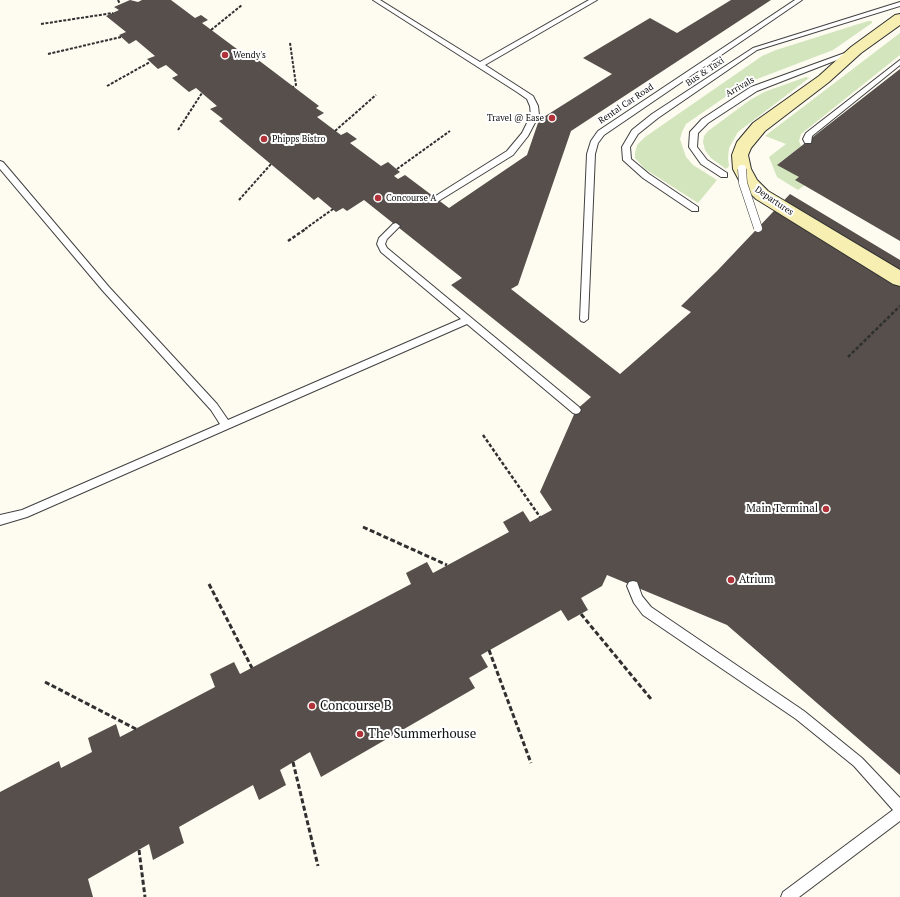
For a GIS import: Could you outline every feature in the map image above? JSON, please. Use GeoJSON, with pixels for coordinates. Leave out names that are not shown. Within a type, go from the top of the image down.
{"type":"FeatureCollection","features":[{"type":"Feature","properties":{"kind":"main road"},"geometry":{"type":"LineString","coordinates":[[742,169],[740,155],[743,146],[759,127],[824,79],[856,50],[900,18]]}},
{"type":"Feature","properties":{"kind":"main road","name":"Departures"},"geometry":{"type":"LineString","coordinates":[[742,169],[750,184],[762,195],[900,278]]}},
{"type":"Feature","properties":{"kind":"lane"},"geometry":{"type":"LineString","coordinates":[[376,0],[530,98],[534,106],[535,115],[525,134],[510,152],[437,199]]}},
{"type":"Feature","properties":{"kind":"lane"},"geometry":{"type":"LineString","coordinates":[[480,65],[594,0]]}},
{"type":"Feature","properties":{"kind":"lane","name":"Rental Car Road"},"geometry":{"type":"LineString","coordinates":[[584,319],[592,154],[594,143],[601,133],[799,0]]}},
{"type":"Feature","properties":{"kind":"lane","name":"Bus & Taxi"},"geometry":{"type":"LineString","coordinates":[[695,209],[646,176],[627,160],[626,147],[635,132],[655,116],[755,49],[900,4]]}},
{"type":"Feature","properties":{"kind":"lane","name":"Arrivals"},"geometry":{"type":"LineString","coordinates":[[724,175],[704,162],[693,147],[694,132],[705,121],[754,89],[856,50]]}},
{"type":"Feature","properties":{"kind":"lane"},"geometry":{"type":"LineString","coordinates":[[808,141],[807,139],[809,135],[900,62]]}},
{"type":"Feature","properties":{"kind":"lane"},"geometry":{"type":"LineString","coordinates":[[0,164],[106,289],[214,408],[226,425]]}},
{"type":"Feature","properties":{"kind":"lane"},"geometry":{"type":"LineString","coordinates":[[742,169],[743,183],[758,228]]}},
{"type":"Feature","properties":{"kind":"lane"},"geometry":{"type":"LineString","coordinates":[[396,226],[383,238],[382,244],[384,250],[466,320],[576,410]]}},
{"type":"Feature","properties":{"kind":"lane"},"geometry":{"type":"LineString","coordinates":[[0,520],[29,511],[466,320]]}},
{"type":"Feature","properties":{"kind":"lane"},"geometry":{"type":"LineString","coordinates":[[633,586],[638,599],[647,611],[800,715],[858,762],[900,808]]}},
{"type":"Feature","properties":{"kind":"lane"},"geometry":{"type":"LineString","coordinates":[[788,897],[900,813]]}},
{"type":"Feature","properties":{"kind":"path"},"geometry":{"type":"LineString","coordinates":[[118,0],[120,4]]}},
{"type":"Feature","properties":{"kind":"path"},"geometry":{"type":"LineString","coordinates":[[211,30],[242,6]]}},
{"type":"Feature","properties":{"kind":"path"},"geometry":{"type":"LineString","coordinates":[[41,24],[113,13]]}},
{"type":"Feature","properties":{"kind":"path"},"geometry":{"type":"LineString","coordinates":[[48,54],[121,37]]}},
{"type":"Feature","properties":{"kind":"path"},"geometry":{"type":"LineString","coordinates":[[290,43],[296,85],[293,87]]}},
{"type":"Feature","properties":{"kind":"path"},"geometry":{"type":"LineString","coordinates":[[108,86],[150,62]]}},
{"type":"Feature","properties":{"kind":"path"},"geometry":{"type":"LineString","coordinates":[[178,130],[202,93]]}},
{"type":"Feature","properties":{"kind":"path"},"geometry":{"type":"LineString","coordinates":[[335,131],[376,95]]}},
{"type":"Feature","properties":{"kind":"path"},"geometry":{"type":"LineString","coordinates":[[397,169],[450,131]]}},
{"type":"Feature","properties":{"kind":"path"},"geometry":{"type":"LineString","coordinates":[[240,200],[271,164]]}},
{"type":"Feature","properties":{"kind":"path"},"geometry":{"type":"LineString","coordinates":[[288,241],[333,209]]}},
{"type":"Feature","properties":{"kind":"path"},"geometry":{"type":"LineString","coordinates":[[848,357],[900,306]]}},
{"type":"Feature","properties":{"kind":"path"},"geometry":{"type":"LineString","coordinates":[[483,435],[540,517]]}},
{"type":"Feature","properties":{"kind":"path"},"geometry":{"type":"LineString","coordinates":[[363,527],[447,565]]}},
{"type":"Feature","properties":{"kind":"path"},"geometry":{"type":"LineString","coordinates":[[208,584],[252,668]]}},
{"type":"Feature","properties":{"kind":"path"},"geometry":{"type":"LineString","coordinates":[[581,614],[651,699]]}},
{"type":"Feature","properties":{"kind":"path"},"geometry":{"type":"LineString","coordinates":[[489,650],[531,763]]}},
{"type":"Feature","properties":{"kind":"path"},"geometry":{"type":"LineString","coordinates":[[45,682],[136,729]]}},
{"type":"Feature","properties":{"kind":"path"},"geometry":{"type":"LineString","coordinates":[[293,762],[318,866]]}},
{"type":"Feature","properties":{"kind":"path"},"geometry":{"type":"LineString","coordinates":[[139,850],[145,897]]}},
{"type":"Feature","properties":{"kind":"green space"},"geometry":{"type":"Polygon","coordinates":[[[872,21],[872,23],[833,50],[744,84],[686,124],[680,139],[686,157],[693,165],[717,180],[698,203],[645,169],[635,158],[637,145],[645,137],[762,56],[776,50],[872,21]]]}},
{"type":"Feature","properties":{"kind":"green space"},"geometry":{"type":"Polygon","coordinates":[[[900,33],[900,55],[801,134],[799,141],[801,146],[778,164],[799,177],[805,185],[798,190],[777,177],[769,157],[786,144],[765,136],[900,33]]]}},
{"type":"Feature","properties":{"kind":"green space"},"geometry":{"type":"Polygon","coordinates":[[[806,77],[809,78],[738,132],[729,148],[729,166],[726,169],[711,158],[705,150],[703,142],[704,136],[708,131],[750,100],[764,92],[806,77]]]}},
{"type":"Feature","properties":{"kind":"building"},"geometry":{"type":"Polygon","coordinates":[[[130,0],[138,2],[142,0],[171,0],[195,18],[201,15],[208,20],[202,23],[249,58],[253,56],[319,106],[316,108],[324,113],[317,117],[341,135],[347,132],[357,139],[350,143],[381,166],[388,162],[400,172],[394,176],[398,179],[405,175],[449,208],[527,155],[539,120],[612,74],[583,58],[650,18],[677,33],[731,0],[771,0],[571,131],[518,285],[511,289],[620,374],[691,312],[681,306],[717,271],[790,194],[900,260],[900,775],[727,625],[607,575],[602,586],[581,598],[588,610],[568,621],[561,610],[481,655],[488,667],[469,678],[475,688],[321,777],[310,752],[280,770],[286,785],[259,800],[253,785],[179,827],[184,843],[153,860],[149,844],[88,879],[93,897],[0,897],[0,792],[59,761],[61,768],[92,752],[88,738],[116,724],[120,737],[215,687],[210,674],[234,662],[240,674],[411,584],[406,573],[427,562],[433,573],[509,532],[503,522],[523,511],[530,522],[552,510],[540,492],[576,410],[591,397],[451,285],[462,278],[364,200],[347,211],[343,208],[336,212],[318,197],[314,200],[219,121],[223,119],[210,109],[217,106],[196,88],[189,92],[172,78],[178,75],[166,65],[158,69],[147,59],[155,56],[136,40],[129,44],[119,35],[126,32],[106,16],[119,10],[114,7],[130,0]]]}},
{"type":"Feature","properties":{"kind":"building"},"geometry":{"type":"Polygon","coordinates":[[[900,69],[900,241],[795,180],[799,177],[777,165],[900,69]]]}},
{"type":"Feature","properties":{"kind":"place","name":"Wendy's"},"geometry":{"type":"Point","coordinates":[225,55]}},
{"type":"Feature","properties":{"kind":"place","name":"Travel @ Ease"},"geometry":{"type":"Point","coordinates":[552,118]}},
{"type":"Feature","properties":{"kind":"place","name":"Phipps Bistro"},"geometry":{"type":"Point","coordinates":[264,139]}},
{"type":"Feature","properties":{"kind":"place","name":"Concourse A"},"geometry":{"type":"Point","coordinates":[378,198]}},
{"type":"Feature","properties":{"kind":"place","name":"Main Terminal"},"geometry":{"type":"Point","coordinates":[826,509]}},
{"type":"Feature","properties":{"kind":"place","name":"Atrium"},"geometry":{"type":"Point","coordinates":[731,580]}},
{"type":"Feature","properties":{"kind":"place","name":"Concourse B"},"geometry":{"type":"Point","coordinates":[312,706]}},
{"type":"Feature","properties":{"kind":"place","name":"The Summerhouse"},"geometry":{"type":"Point","coordinates":[360,734]}}]}
